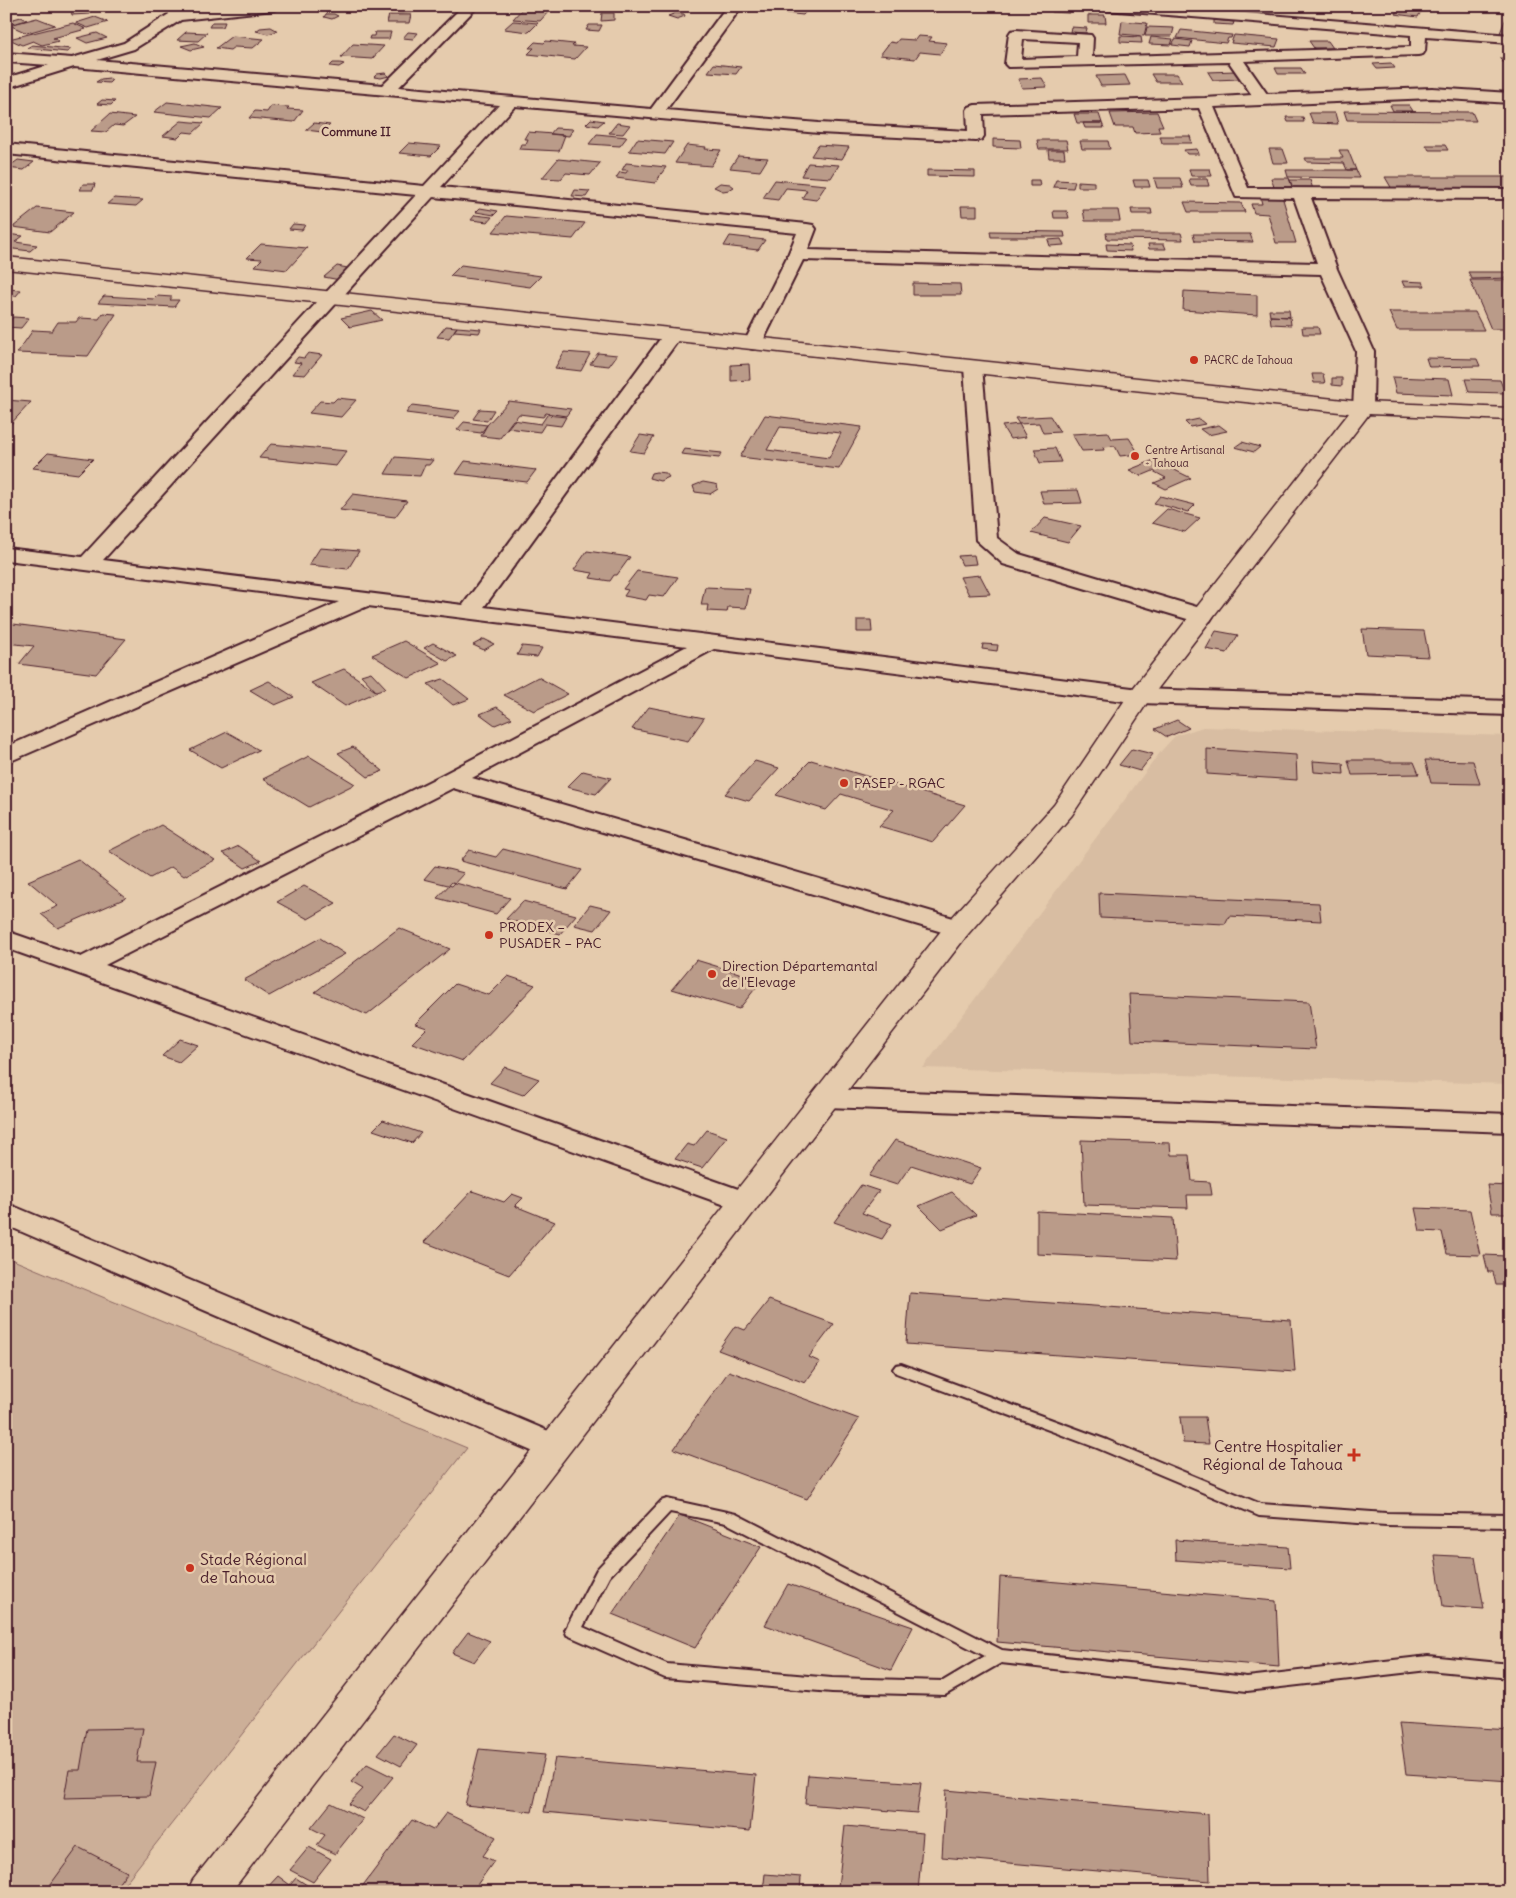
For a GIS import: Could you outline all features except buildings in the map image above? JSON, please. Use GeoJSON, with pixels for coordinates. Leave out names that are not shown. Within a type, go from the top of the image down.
{"type":"FeatureCollection","features":[{"type":"Feature","properties":{"kind":"street"},"geometry":{"type":"LineString","coordinates":[[6,83],[129,46],[178,10],[274,6]]}},
{"type":"Feature","properties":{"kind":"street"},"geometry":{"type":"LineString","coordinates":[[386,91],[471,6]]}},
{"type":"Feature","properties":{"kind":"street"},"geometry":{"type":"LineString","coordinates":[[656,113],[735,6]]}},
{"type":"Feature","properties":{"kind":"street"},"geometry":{"type":"LineString","coordinates":[[1106,6],[1510,39]]}},
{"type":"Feature","properties":{"kind":"street"},"geometry":{"type":"LineString","coordinates":[[1308,23],[1313,6]]}},
{"type":"Feature","properties":{"kind":"street"},"geometry":{"type":"LineString","coordinates":[[1084,62],[1086,38],[1016,34],[1013,64],[1234,58],[1418,51],[1419,33]]}},
{"type":"Feature","properties":{"kind":"street"},"geometry":{"type":"LineString","coordinates":[[6,57],[818,128],[976,136],[975,110],[1205,104],[1264,99],[1432,93],[1510,98]]}},
{"type":"Feature","properties":{"kind":"street"},"geometry":{"type":"LineString","coordinates":[[1234,58],[1264,99]]}},
{"type":"Feature","properties":{"kind":"street"},"geometry":{"type":"LineString","coordinates":[[87,564],[510,102]]}},
{"type":"Feature","properties":{"kind":"street"},"geometry":{"type":"LineString","coordinates":[[1205,104],[1242,193],[1510,194]]}},
{"type":"Feature","properties":{"kind":"street"},"geometry":{"type":"LineString","coordinates":[[6,149],[807,229],[797,255],[753,343]]}},
{"type":"Feature","properties":{"kind":"street"},"geometry":{"type":"LineString","coordinates":[[207,1892],[958,928],[1062,810],[1140,696],[1363,408],[1364,351],[1328,269],[1301,194]]}},
{"type":"Feature","properties":{"kind":"street"},"geometry":{"type":"LineString","coordinates":[[797,255],[1328,269]]}},
{"type":"Feature","properties":{"kind":"street"},"geometry":{"type":"LineString","coordinates":[[6,263],[1363,408],[1510,414]]}},
{"type":"Feature","properties":{"kind":"street"},"geometry":{"type":"LineString","coordinates":[[470,612],[673,334]]}},
{"type":"Feature","properties":{"kind":"street"},"geometry":{"type":"LineString","coordinates":[[973,366],[987,540],[1011,558],[1202,616]]}},
{"type":"Feature","properties":{"kind":"street"},"geometry":{"type":"LineString","coordinates":[[6,554],[1140,696],[1510,708]]}},
{"type":"Feature","properties":{"kind":"street"},"geometry":{"type":"LineString","coordinates":[[6,756],[365,599]]}},
{"type":"Feature","properties":{"kind":"street"},"geometry":{"type":"LineString","coordinates":[[83,966],[451,780],[709,642]]}},
{"type":"Feature","properties":{"kind":"street"},"geometry":{"type":"LineString","coordinates":[[451,780],[958,928]]}},
{"type":"Feature","properties":{"kind":"street"},"geometry":{"type":"LineString","coordinates":[[6,938],[745,1202]]}},
{"type":"Feature","properties":{"kind":"street"},"geometry":{"type":"LineString","coordinates":[[826,1098],[1510,1123]]}},
{"type":"Feature","properties":{"kind":"street"},"geometry":{"type":"LineString","coordinates":[[6,1213],[554,1447]]}},
{"type":"Feature","properties":{"kind":"lane"},"geometry":{"type":"LineString","coordinates":[[901,1369],[1102,1444],[1259,1510],[1386,1519],[1510,1521]]}},
{"type":"Feature","properties":{"kind":"lane"},"geometry":{"type":"LineString","coordinates":[[1000,1656],[944,1688],[832,1685],[665,1671],[573,1630],[603,1573],[667,1506],[730,1518],[1000,1656],[1247,1684],[1428,1663],[1510,1671]]}},
{"type":"Feature","properties":{"kind":"shaded area"},"geometry":{"type":"Polygon","coordinates":[[[1203,727],[1510,736],[1510,1084],[923,1068],[1162,750],[1175,736],[1203,727]]]}},
{"type":"Feature","properties":{"kind":"shaded area","name":"Stade Régional de Tahoua"},"geometry":{"type":"Polygon","coordinates":[[[6,1257],[467,1448],[118,1892],[6,1892],[6,1257]]]}},
{"type":"Feature","properties":{"kind":"place","name":"PACRC de Tahoua"},"geometry":{"type":"Point","coordinates":[1194,360]}},
{"type":"Feature","properties":{"kind":"place","name":"Centre Artisanal - Tahoua"},"geometry":{"type":"Point","coordinates":[1135,456]}},
{"type":"Feature","properties":{"kind":"place","name":"PASEP - RGAC"},"geometry":{"type":"Point","coordinates":[844,783]}},
{"type":"Feature","properties":{"kind":"place","name":"PRODEX – PUSADER – PAC"},"geometry":{"type":"Point","coordinates":[489,935]}},
{"type":"Feature","properties":{"kind":"place","name":"Direction Départemantal de l'Elevage"},"geometry":{"type":"Point","coordinates":[712,974]}},
{"type":"Feature","properties":{"kind":"place","name":"Centre Hospitalier Régional de Tahoua"},"geometry":{"type":"Point","coordinates":[1354,1455]}},
{"type":"Feature","properties":{"kind":"place","name":"Stade Régional de Tahoua"},"geometry":{"type":"Point","coordinates":[190,1568]}},
{"type":"Feature","properties":{"kind":"district","name":"Commune II"},"geometry":{"type":"Point","coordinates":[356,131]}}]}
